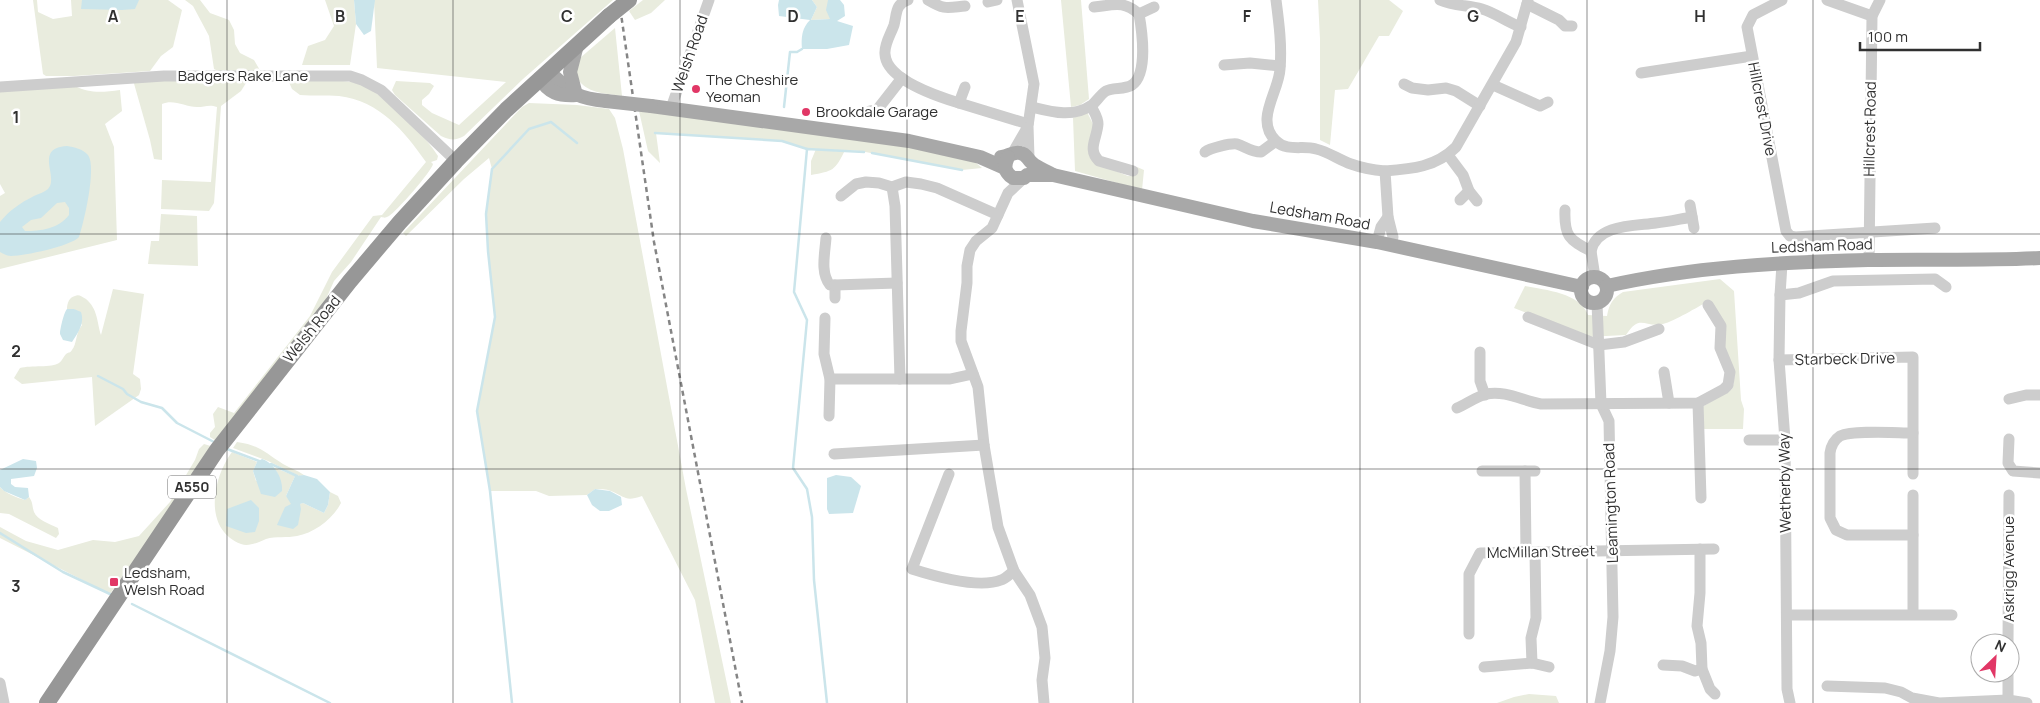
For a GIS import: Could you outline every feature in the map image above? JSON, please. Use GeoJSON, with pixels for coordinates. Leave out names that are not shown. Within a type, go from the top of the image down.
{"type":"FeatureCollection","features":[{"type":"Feature","properties":{"kind":"highway","name":"Welsh Road"},"geometry":{"type":"LineString","coordinates":[[47,703],[217,450],[350,281],[400,222],[456,161],[544,74],[629,0]]}},
{"type":"Feature","properties":{"kind":"main road"},"geometry":{"type":"LineString","coordinates":[[576,95],[570,72],[577,45]]}},
{"type":"Feature","properties":{"kind":"main road","name":"Ledsham Road"},"geometry":{"type":"LineString","coordinates":[[544,74],[576,95],[584,98],[909,141],[1008,163],[1021,153],[1028,168]]}},
{"type":"Feature","properties":{"kind":"main road"},"geometry":{"type":"LineString","coordinates":[[544,74],[544,86],[558,95]]}},
{"type":"Feature","properties":{"kind":"main road","name":"Ledsham Road"},"geometry":{"type":"LineString","coordinates":[[523,94],[576,95]]}},
{"type":"Feature","properties":{"kind":"main road","name":"Ledsham Road"},"geometry":{"type":"LineString","coordinates":[[1008,163],[1013,178],[1028,168],[1253,221],[1377,242],[1582,287]]}},
{"type":"Feature","properties":{"kind":"main road","name":"Ledsham Road"},"geometry":{"type":"LineString","coordinates":[[1607,286],[1658,276],[1782,264],[1869,260],[1998,260],[2040,258]]}},
{"type":"Feature","properties":{"kind":"main road"},"geometry":{"type":"LineString","coordinates":[[1594,277],[1602,280],[1607,286],[1605,298],[1597,303],[1591,303],[1584,299],[1582,287],[1586,280],[1594,277]]}},
{"type":"Feature","properties":{"kind":"street","name":"Welsh Road"},"geometry":{"type":"LineString","coordinates":[[671,108],[709,0]]}},
{"type":"Feature","properties":{"kind":"street"},"geometry":{"type":"LineString","coordinates":[[928,0],[944,8],[965,6]]}},
{"type":"Feature","properties":{"kind":"street"},"geometry":{"type":"LineString","coordinates":[[1017,0],[1034,84],[1028,125],[1028,168],[1008,193],[992,228],[973,244],[970,250],[966,266],[968,283],[961,341],[978,387],[984,445],[998,527],[1014,571],[1030,595],[1042,627],[1045,658],[1042,680],[1044,703]]}},
{"type":"Feature","properties":{"kind":"street"},"geometry":{"type":"LineString","coordinates":[[1276,0],[1279,21],[1280,66],[1267,115],[1270,133],[1276,141],[1287,147],[1316,149],[1350,164],[1385,171],[1428,166],[1448,155],[1464,134],[1516,42],[1528,2],[1559,20],[1567,28]]}},
{"type":"Feature","properties":{"kind":"street"},"geometry":{"type":"LineString","coordinates":[[1440,0],[1446,3],[1483,9],[1509,23],[1521,27]]}},
{"type":"Feature","properties":{"kind":"street","name":"Hillcrest Drive"},"geometry":{"type":"LineString","coordinates":[[1782,0],[1757,12],[1750,18],[1747,27],[1785,227],[1790,236]]}},
{"type":"Feature","properties":{"kind":"street"},"geometry":{"type":"LineString","coordinates":[[1828,0],[1872,16]]}},
{"type":"Feature","properties":{"kind":"street","name":"Hillcrest Road"},"geometry":{"type":"LineString","coordinates":[[1869,260],[1872,16],[1880,0]]}},
{"type":"Feature","properties":{"kind":"street"},"geometry":{"type":"LineString","coordinates":[[899,2],[885,52],[887,63],[902,78],[935,96],[1028,125]]}},
{"type":"Feature","properties":{"kind":"street"},"geometry":{"type":"LineString","coordinates":[[1093,7],[1124,4],[1139,14]]}},
{"type":"Feature","properties":{"kind":"street"},"geometry":{"type":"LineString","coordinates":[[1139,14],[1154,7]]}},
{"type":"Feature","properties":{"kind":"street"},"geometry":{"type":"LineString","coordinates":[[1032,107],[1060,114],[1073,113],[1092,106],[1106,91],[1127,87],[1132,84],[1139,76],[1142,64],[1139,14]]}},
{"type":"Feature","properties":{"kind":"street"},"geometry":{"type":"LineString","coordinates":[[1641,73],[1752,56]]}},
{"type":"Feature","properties":{"kind":"street"},"geometry":{"type":"LineString","coordinates":[[1222,65],[1250,63],[1280,66]]}},
{"type":"Feature","properties":{"kind":"street","name":"Badgers Rake Lane"},"geometry":{"type":"LineString","coordinates":[[0,87],[164,76],[350,76],[381,90],[456,161]]}},
{"type":"Feature","properties":{"kind":"street"},"geometry":{"type":"LineString","coordinates":[[876,113],[902,78]]}},
{"type":"Feature","properties":{"kind":"street"},"geometry":{"type":"LineString","coordinates":[[1492,85],[1540,106],[1548,102]]}},
{"type":"Feature","properties":{"kind":"street"},"geometry":{"type":"LineString","coordinates":[[959,104],[965,87]]}},
{"type":"Feature","properties":{"kind":"street"},"geometry":{"type":"LineString","coordinates":[[1408,90],[1446,88],[1456,90],[1480,106]]}},
{"type":"Feature","properties":{"kind":"street"},"geometry":{"type":"LineString","coordinates":[[1092,106],[1098,123],[1092,145],[1095,158],[1099,162],[1133,171]]}},
{"type":"Feature","properties":{"kind":"street"},"geometry":{"type":"LineString","coordinates":[[1008,193],[1008,163],[1028,125]]}},
{"type":"Feature","properties":{"kind":"street"},"geometry":{"type":"LineString","coordinates":[[1209,146],[1220,147],[1232,144],[1250,151],[1260,152],[1276,141]]}},
{"type":"Feature","properties":{"kind":"street"},"geometry":{"type":"LineString","coordinates":[[1448,155],[1463,175],[1477,201]]}},
{"type":"Feature","properties":{"kind":"street"},"geometry":{"type":"LineString","coordinates":[[1385,171],[1388,216],[1393,237],[1391,245]]}},
{"type":"Feature","properties":{"kind":"street"},"geometry":{"type":"LineString","coordinates":[[841,196],[856,184],[866,182],[879,183],[892,187],[906,182],[937,188],[998,216]]}},
{"type":"Feature","properties":{"kind":"street"},"geometry":{"type":"LineString","coordinates":[[892,187],[895,206],[900,379]]}},
{"type":"Feature","properties":{"kind":"street"},"geometry":{"type":"LineString","coordinates":[[1460,200],[1470,191]]}},
{"type":"Feature","properties":{"kind":"street"},"geometry":{"type":"LineString","coordinates":[[1565,210],[1568,223],[1566,232],[1570,239],[1591,251]]}},
{"type":"Feature","properties":{"kind":"street"},"geometry":{"type":"LineString","coordinates":[[1377,242],[1381,227],[1388,216]]}},
{"type":"Feature","properties":{"kind":"street"},"geometry":{"type":"LineString","coordinates":[[1594,277],[1591,251],[1593,244],[1607,232],[1622,227],[1692,217]]}},
{"type":"Feature","properties":{"kind":"street","name":"Ledsham Road"},"geometry":{"type":"LineString","coordinates":[[1790,236],[1935,228]]}},
{"type":"Feature","properties":{"kind":"street"},"geometry":{"type":"LineString","coordinates":[[826,238],[824,268],[830,285],[897,283]]}},
{"type":"Feature","properties":{"kind":"street","name":"Wetherby Way"},"geometry":{"type":"LineString","coordinates":[[1782,264],[1779,360],[1786,440],[1787,689],[1790,703]]}},
{"type":"Feature","properties":{"kind":"street"},"geometry":{"type":"LineString","coordinates":[[1780,296],[1799,293],[1833,281],[1935,279],[1946,287]]}},
{"type":"Feature","properties":{"kind":"street"},"geometry":{"type":"LineString","coordinates":[[835,285],[835,298]]}},
{"type":"Feature","properties":{"kind":"street","name":"Leamington Road"},"geometry":{"type":"LineString","coordinates":[[1597,303],[1600,404],[1609,421],[1613,617],[1609,658],[1600,703]]}},
{"type":"Feature","properties":{"kind":"street"},"geometry":{"type":"LineString","coordinates":[[1457,408],[1485,394],[1505,393],[1525,401],[1541,404],[1698,403],[1724,389],[1728,385],[1730,372],[1720,348],[1721,326],[1708,305]]}},
{"type":"Feature","properties":{"kind":"street"},"geometry":{"type":"LineString","coordinates":[[1528,317],[1599,344],[1624,342],[1659,330]]}},
{"type":"Feature","properties":{"kind":"street"},"geometry":{"type":"LineString","coordinates":[[825,318],[824,354],[830,379],[829,416]]}},
{"type":"Feature","properties":{"kind":"street"},"geometry":{"type":"LineString","coordinates":[[1480,352],[1480,381],[1485,394]]}},
{"type":"Feature","properties":{"kind":"street","name":"Starbeck Drive"},"geometry":{"type":"LineString","coordinates":[[1779,360],[1913,354],[1913,474]]}},
{"type":"Feature","properties":{"kind":"street"},"geometry":{"type":"LineString","coordinates":[[1664,372],[1668,403]]}},
{"type":"Feature","properties":{"kind":"street"},"geometry":{"type":"LineString","coordinates":[[830,379],[950,379],[973,374]]}},
{"type":"Feature","properties":{"kind":"street"},"geometry":{"type":"LineString","coordinates":[[2009,399],[2026,395],[2040,395]]}},
{"type":"Feature","properties":{"kind":"street"},"geometry":{"type":"LineString","coordinates":[[1698,403],[1695,475],[1701,498]]}},
{"type":"Feature","properties":{"kind":"street"},"geometry":{"type":"LineString","coordinates":[[1912,535],[1846,535],[1836,530],[1830,518],[1830,453],[1834,442],[1844,435],[1913,433]]}},
{"type":"Feature","properties":{"kind":"street"},"geometry":{"type":"LineString","coordinates":[[2008,439],[2009,467],[2017,472],[2040,473]]}},
{"type":"Feature","properties":{"kind":"street"},"geometry":{"type":"LineString","coordinates":[[1749,440],[1786,440]]}},
{"type":"Feature","properties":{"kind":"street"},"geometry":{"type":"LineString","coordinates":[[834,454],[984,445]]}},
{"type":"Feature","properties":{"kind":"street"},"geometry":{"type":"LineString","coordinates":[[1482,472],[1525,471],[1536,618],[1532,638],[1532,663]]}},
{"type":"Feature","properties":{"kind":"street"},"geometry":{"type":"LineString","coordinates":[[949,474],[912,569],[942,579],[986,583],[1002,580],[1014,571]]}},
{"type":"Feature","properties":{"kind":"street"},"geometry":{"type":"LineString","coordinates":[[1913,495],[1913,614]]}},
{"type":"Feature","properties":{"kind":"street","name":"Askrigg Avenue"},"geometry":{"type":"LineString","coordinates":[[2008,633],[2009,495]]}},
{"type":"Feature","properties":{"kind":"street"},"geometry":{"type":"LineString","coordinates":[[1700,549],[1700,593],[1696,617],[1702,669],[1710,689],[1715,694]]}},
{"type":"Feature","properties":{"kind":"street","name":"McMillan Street"},"geometry":{"type":"LineString","coordinates":[[1469,634],[1469,574],[1480,553],[1714,549]]}},
{"type":"Feature","properties":{"kind":"street"},"geometry":{"type":"LineString","coordinates":[[1787,615],[1952,615]]}},
{"type":"Feature","properties":{"kind":"street"},"geometry":{"type":"LineString","coordinates":[[1484,667],[1532,663],[1549,667]]}},
{"type":"Feature","properties":{"kind":"street"},"geometry":{"type":"LineString","coordinates":[[1663,665],[1682,666],[1695,671],[1702,669]]}},
{"type":"Feature","properties":{"kind":"street"},"geometry":{"type":"LineString","coordinates":[[0,683],[4,703]]}},
{"type":"Feature","properties":{"kind":"street"},"geometry":{"type":"LineString","coordinates":[[2008,683],[2008,700]]}},
{"type":"Feature","properties":{"kind":"street"},"geometry":{"type":"LineString","coordinates":[[1827,686],[1885,688],[1901,692],[1911,700],[1939,703],[2008,700],[2027,703]]}},
{"type":"Feature","properties":{"kind":"shaded area"},"geometry":{"type":"Polygon","coordinates":[[[33,0],[37,0],[38,12],[53,19],[72,16],[71,0],[168,0],[182,10],[173,47],[161,56],[150,71],[46,76],[43,74],[33,0]]]}},
{"type":"Feature","properties":{"kind":"shaded area"},"geometry":{"type":"Polygon","coordinates":[[[185,0],[200,0],[210,13],[229,20],[234,30],[235,44],[240,53],[254,60],[261,72],[218,71],[214,69],[209,36],[193,6],[185,0]]]}},
{"type":"Feature","properties":{"kind":"shaded area"},"geometry":{"type":"Polygon","coordinates":[[[325,0],[354,0],[356,24],[350,65],[302,65],[308,46],[325,40],[334,26],[325,0]]]}},
{"type":"Feature","properties":{"kind":"shaded area"},"geometry":{"type":"Polygon","coordinates":[[[374,0],[613,0],[523,79],[464,136],[452,139],[441,136],[395,95],[392,90],[396,81],[430,83],[434,86],[422,100],[422,105],[432,113],[459,125],[506,82],[377,68],[374,0]]]}},
{"type":"Feature","properties":{"kind":"shaded area"},"geometry":{"type":"Polygon","coordinates":[[[643,0],[665,0],[651,13],[635,20],[629,11],[643,0]]]}},
{"type":"Feature","properties":{"kind":"shaded area"},"geometry":{"type":"Polygon","coordinates":[[[812,0],[835,0],[828,1],[831,19],[811,20],[817,7],[812,0]]]}},
{"type":"Feature","properties":{"kind":"shaded area"},"geometry":{"type":"Polygon","coordinates":[[[1061,0],[1081,0],[1089,99],[1080,105],[1071,107],[1061,0]]]}},
{"type":"Feature","properties":{"kind":"shaded area"},"geometry":{"type":"Polygon","coordinates":[[[1318,0],[1389,0],[1403,11],[1389,36],[1379,36],[1348,89],[1335,90],[1330,145],[1320,140],[1318,0]]]}},
{"type":"Feature","properties":{"kind":"shaded area"},"geometry":{"type":"Polygon","coordinates":[[[615,28],[622,96],[591,90],[580,83],[576,77],[577,62],[580,58],[615,28]]]}},
{"type":"Feature","properties":{"kind":"shaded area"},"geometry":{"type":"Polygon","coordinates":[[[133,80],[245,80],[246,83],[241,91],[221,106],[214,203],[209,211],[161,209],[162,180],[211,182],[217,107],[193,107],[171,102],[162,104],[162,160],[154,159],[133,80]]]}},
{"type":"Feature","properties":{"kind":"shaded area"},"geometry":{"type":"Polygon","coordinates":[[[288,80],[342,81],[360,84],[368,88],[391,104],[425,138],[438,156],[437,160],[431,162],[433,164],[431,168],[406,200],[389,216],[381,217],[351,262],[334,281],[326,299],[218,442],[210,437],[210,433],[215,427],[213,414],[218,407],[234,413],[310,316],[332,272],[373,216],[382,215],[426,162],[400,129],[379,111],[354,99],[339,96],[300,95],[292,89],[288,80]]]}},
{"type":"Feature","properties":{"kind":"shaded area"},"geometry":{"type":"Polygon","coordinates":[[[75,86],[81,89],[103,92],[120,90],[122,111],[105,124],[114,147],[117,240],[0,269],[0,196],[5,193],[0,184],[0,91],[75,86]]]}},
{"type":"Feature","properties":{"kind":"shaded area"},"geometry":{"type":"Polygon","coordinates":[[[529,103],[577,105],[609,109],[615,118],[623,149],[686,489],[731,703],[715,703],[695,600],[642,496],[629,499],[609,490],[599,489],[595,489],[587,495],[549,496],[536,491],[490,491],[477,411],[495,317],[486,214],[492,169],[489,158],[464,179],[406,236],[403,233],[522,107],[529,103]]]}},
{"type":"Feature","properties":{"kind":"shaded area"},"geometry":{"type":"Polygon","coordinates":[[[639,111],[895,144],[975,162],[982,168],[962,170],[860,151],[845,150],[839,162],[832,169],[811,175],[811,161],[816,149],[807,149],[782,141],[656,133],[660,163],[648,151],[639,111]]]}},
{"type":"Feature","properties":{"kind":"shaded area"},"geometry":{"type":"Polygon","coordinates":[[[1087,112],[1093,124],[1098,164],[1128,176],[1132,176],[1137,167],[1144,170],[1142,190],[1075,171],[1073,118],[1087,112]]]}},
{"type":"Feature","properties":{"kind":"shaded area"},"geometry":{"type":"Polygon","coordinates":[[[161,214],[197,216],[198,266],[148,264],[151,241],[159,241],[161,214]]]}},
{"type":"Feature","properties":{"kind":"shaded area"},"geometry":{"type":"Polygon","coordinates":[[[1720,279],[1734,291],[1741,400],[1744,409],[1743,429],[1703,429],[1702,407],[1732,389],[1734,382],[1709,301],[1663,324],[1639,323],[1631,328],[1626,335],[1586,337],[1514,308],[1525,286],[1552,291],[1570,297],[1584,308],[1588,315],[1607,316],[1612,302],[1623,292],[1720,279]]]}},
{"type":"Feature","properties":{"kind":"shaded area"},"geometry":{"type":"Polygon","coordinates":[[[113,289],[144,294],[133,374],[140,379],[141,389],[139,395],[95,426],[92,377],[22,384],[14,378],[20,368],[56,365],[72,350],[82,325],[74,309],[67,309],[69,301],[73,297],[78,295],[86,299],[93,307],[101,335],[113,289]]]}},
{"type":"Feature","properties":{"kind":"shaded area"},"geometry":{"type":"Polygon","coordinates":[[[237,442],[257,447],[304,475],[299,476],[268,461],[233,448],[237,442]]]}},
{"type":"Feature","properties":{"kind":"shaded area"},"geometry":{"type":"Polygon","coordinates":[[[204,444],[214,447],[110,594],[0,538],[0,527],[26,541],[58,550],[93,540],[115,542],[139,536],[170,502],[195,460],[199,449],[204,444]]]}},
{"type":"Feature","properties":{"kind":"shaded area"},"geometry":{"type":"Polygon","coordinates":[[[232,452],[257,462],[253,471],[256,481],[278,474],[273,467],[295,476],[286,496],[299,504],[303,503],[324,513],[328,505],[330,492],[338,496],[341,503],[338,509],[328,520],[310,532],[297,536],[270,538],[251,545],[241,544],[229,537],[220,527],[216,515],[216,488],[225,463],[232,452]]]}},
{"type":"Feature","properties":{"kind":"shaded area"},"geometry":{"type":"Polygon","coordinates":[[[0,487],[18,498],[25,500],[29,497],[36,515],[44,522],[58,528],[59,534],[56,538],[9,514],[0,513],[0,487]]]}},
{"type":"Feature","properties":{"kind":"shaded area"},"geometry":{"type":"Polygon","coordinates":[[[1529,694],[1556,696],[1559,703],[1497,703],[1514,697],[1529,694]]]}},
{"type":"Feature","properties":{"kind":"water"},"geometry":{"type":"Polygon","coordinates":[[[82,0],[139,0],[135,9],[122,10],[81,9],[82,0]]]}},
{"type":"Feature","properties":{"kind":"water"},"geometry":{"type":"Polygon","coordinates":[[[354,0],[375,0],[371,31],[364,35],[356,24],[354,0]]]}},
{"type":"Feature","properties":{"kind":"water"},"geometry":{"type":"Polygon","coordinates":[[[779,0],[812,0],[817,7],[811,20],[830,19],[826,10],[828,0],[840,0],[844,5],[845,16],[837,21],[853,26],[849,45],[827,49],[802,49],[803,33],[805,26],[810,20],[779,16],[779,0]]]}},
{"type":"Feature","properties":{"kind":"water"},"geometry":{"type":"Polygon","coordinates":[[[67,146],[84,151],[90,161],[89,195],[79,237],[67,244],[17,256],[10,256],[0,252],[0,222],[20,204],[48,189],[51,184],[49,158],[51,152],[57,148],[67,146]],[[65,202],[57,203],[41,218],[31,220],[22,227],[25,231],[31,231],[43,230],[54,226],[65,220],[69,215],[69,208],[65,202]]]}},
{"type":"Feature","properties":{"kind":"water"},"geometry":{"type":"Polygon","coordinates":[[[67,309],[81,312],[82,316],[80,328],[72,342],[63,340],[60,334],[62,321],[67,309]]]}},
{"type":"Feature","properties":{"kind":"water"},"geometry":{"type":"Polygon","coordinates":[[[23,459],[36,461],[37,468],[34,476],[11,479],[11,484],[15,487],[28,488],[29,497],[25,500],[4,491],[0,487],[0,470],[23,459]]]}},
{"type":"Feature","properties":{"kind":"water"},"geometry":{"type":"Polygon","coordinates":[[[262,459],[274,467],[281,481],[282,491],[275,497],[261,494],[253,471],[257,462],[262,459]]]}},
{"type":"Feature","properties":{"kind":"water"},"geometry":{"type":"Polygon","coordinates":[[[304,475],[317,479],[330,492],[328,505],[324,513],[303,503],[300,504],[298,525],[293,529],[277,525],[285,507],[291,504],[286,496],[295,476],[304,475]]]}},
{"type":"Feature","properties":{"kind":"water"},"geometry":{"type":"Polygon","coordinates":[[[836,475],[851,477],[861,486],[853,513],[829,514],[827,509],[827,478],[836,475]]]}},
{"type":"Feature","properties":{"kind":"water"},"geometry":{"type":"Polygon","coordinates":[[[595,489],[610,491],[621,497],[622,505],[609,511],[600,511],[592,505],[587,495],[595,489]]]}},
{"type":"Feature","properties":{"kind":"water"},"geometry":{"type":"Polygon","coordinates":[[[251,500],[259,508],[259,521],[255,532],[246,533],[226,526],[227,509],[251,500]]]}},
{"type":"Feature","properties":{"kind":"waterway"},"geometry":{"type":"LineString","coordinates":[[784,107],[790,52],[797,52],[802,49]]}},
{"type":"Feature","properties":{"kind":"waterway"},"geometry":{"type":"LineString","coordinates":[[512,703],[490,491],[477,411],[495,317],[486,214],[492,169],[529,129],[551,122],[577,143]]}},
{"type":"Feature","properties":{"kind":"waterway"},"geometry":{"type":"LineString","coordinates":[[655,133],[782,141],[807,149]]}},
{"type":"Feature","properties":{"kind":"waterway"},"geometry":{"type":"LineString","coordinates":[[827,703],[814,580],[812,517],[807,489],[793,468],[807,320],[794,292],[807,149],[864,152]]}},
{"type":"Feature","properties":{"kind":"waterway"},"geometry":{"type":"LineString","coordinates":[[872,153],[962,170]]}},
{"type":"Feature","properties":{"kind":"waterway"},"geometry":{"type":"LineString","coordinates":[[98,376],[123,389],[127,394],[141,402],[162,408],[177,423],[216,443]]}},
{"type":"Feature","properties":{"kind":"waterway"},"geometry":{"type":"LineString","coordinates":[[227,449],[259,461]]}},
{"type":"Feature","properties":{"kind":"waterway"},"geometry":{"type":"LineString","coordinates":[[271,464],[297,476]]}},
{"type":"Feature","properties":{"kind":"waterway"},"geometry":{"type":"LineString","coordinates":[[0,533],[63,572],[110,594]]}},
{"type":"Feature","properties":{"kind":"waterway"},"geometry":{"type":"LineString","coordinates":[[132,604],[330,703]]}},
{"type":"Feature","properties":{"kind":"railway"},"geometry":{"type":"LineString","coordinates":[[619,0],[654,242],[742,703]]}},
{"type":"Feature","properties":{"kind":"place","name":"The Cheshire Yeoman"},"geometry":{"type":"Point","coordinates":[696,89]}},
{"type":"Feature","properties":{"kind":"place","name":"Brookdale Garage"},"geometry":{"type":"Point","coordinates":[806,112]}},
{"type":"Feature","properties":{"kind":"place","name":"Ledsham, Welsh Road"},"geometry":{"type":"Point","coordinates":[114,582]}}]}
